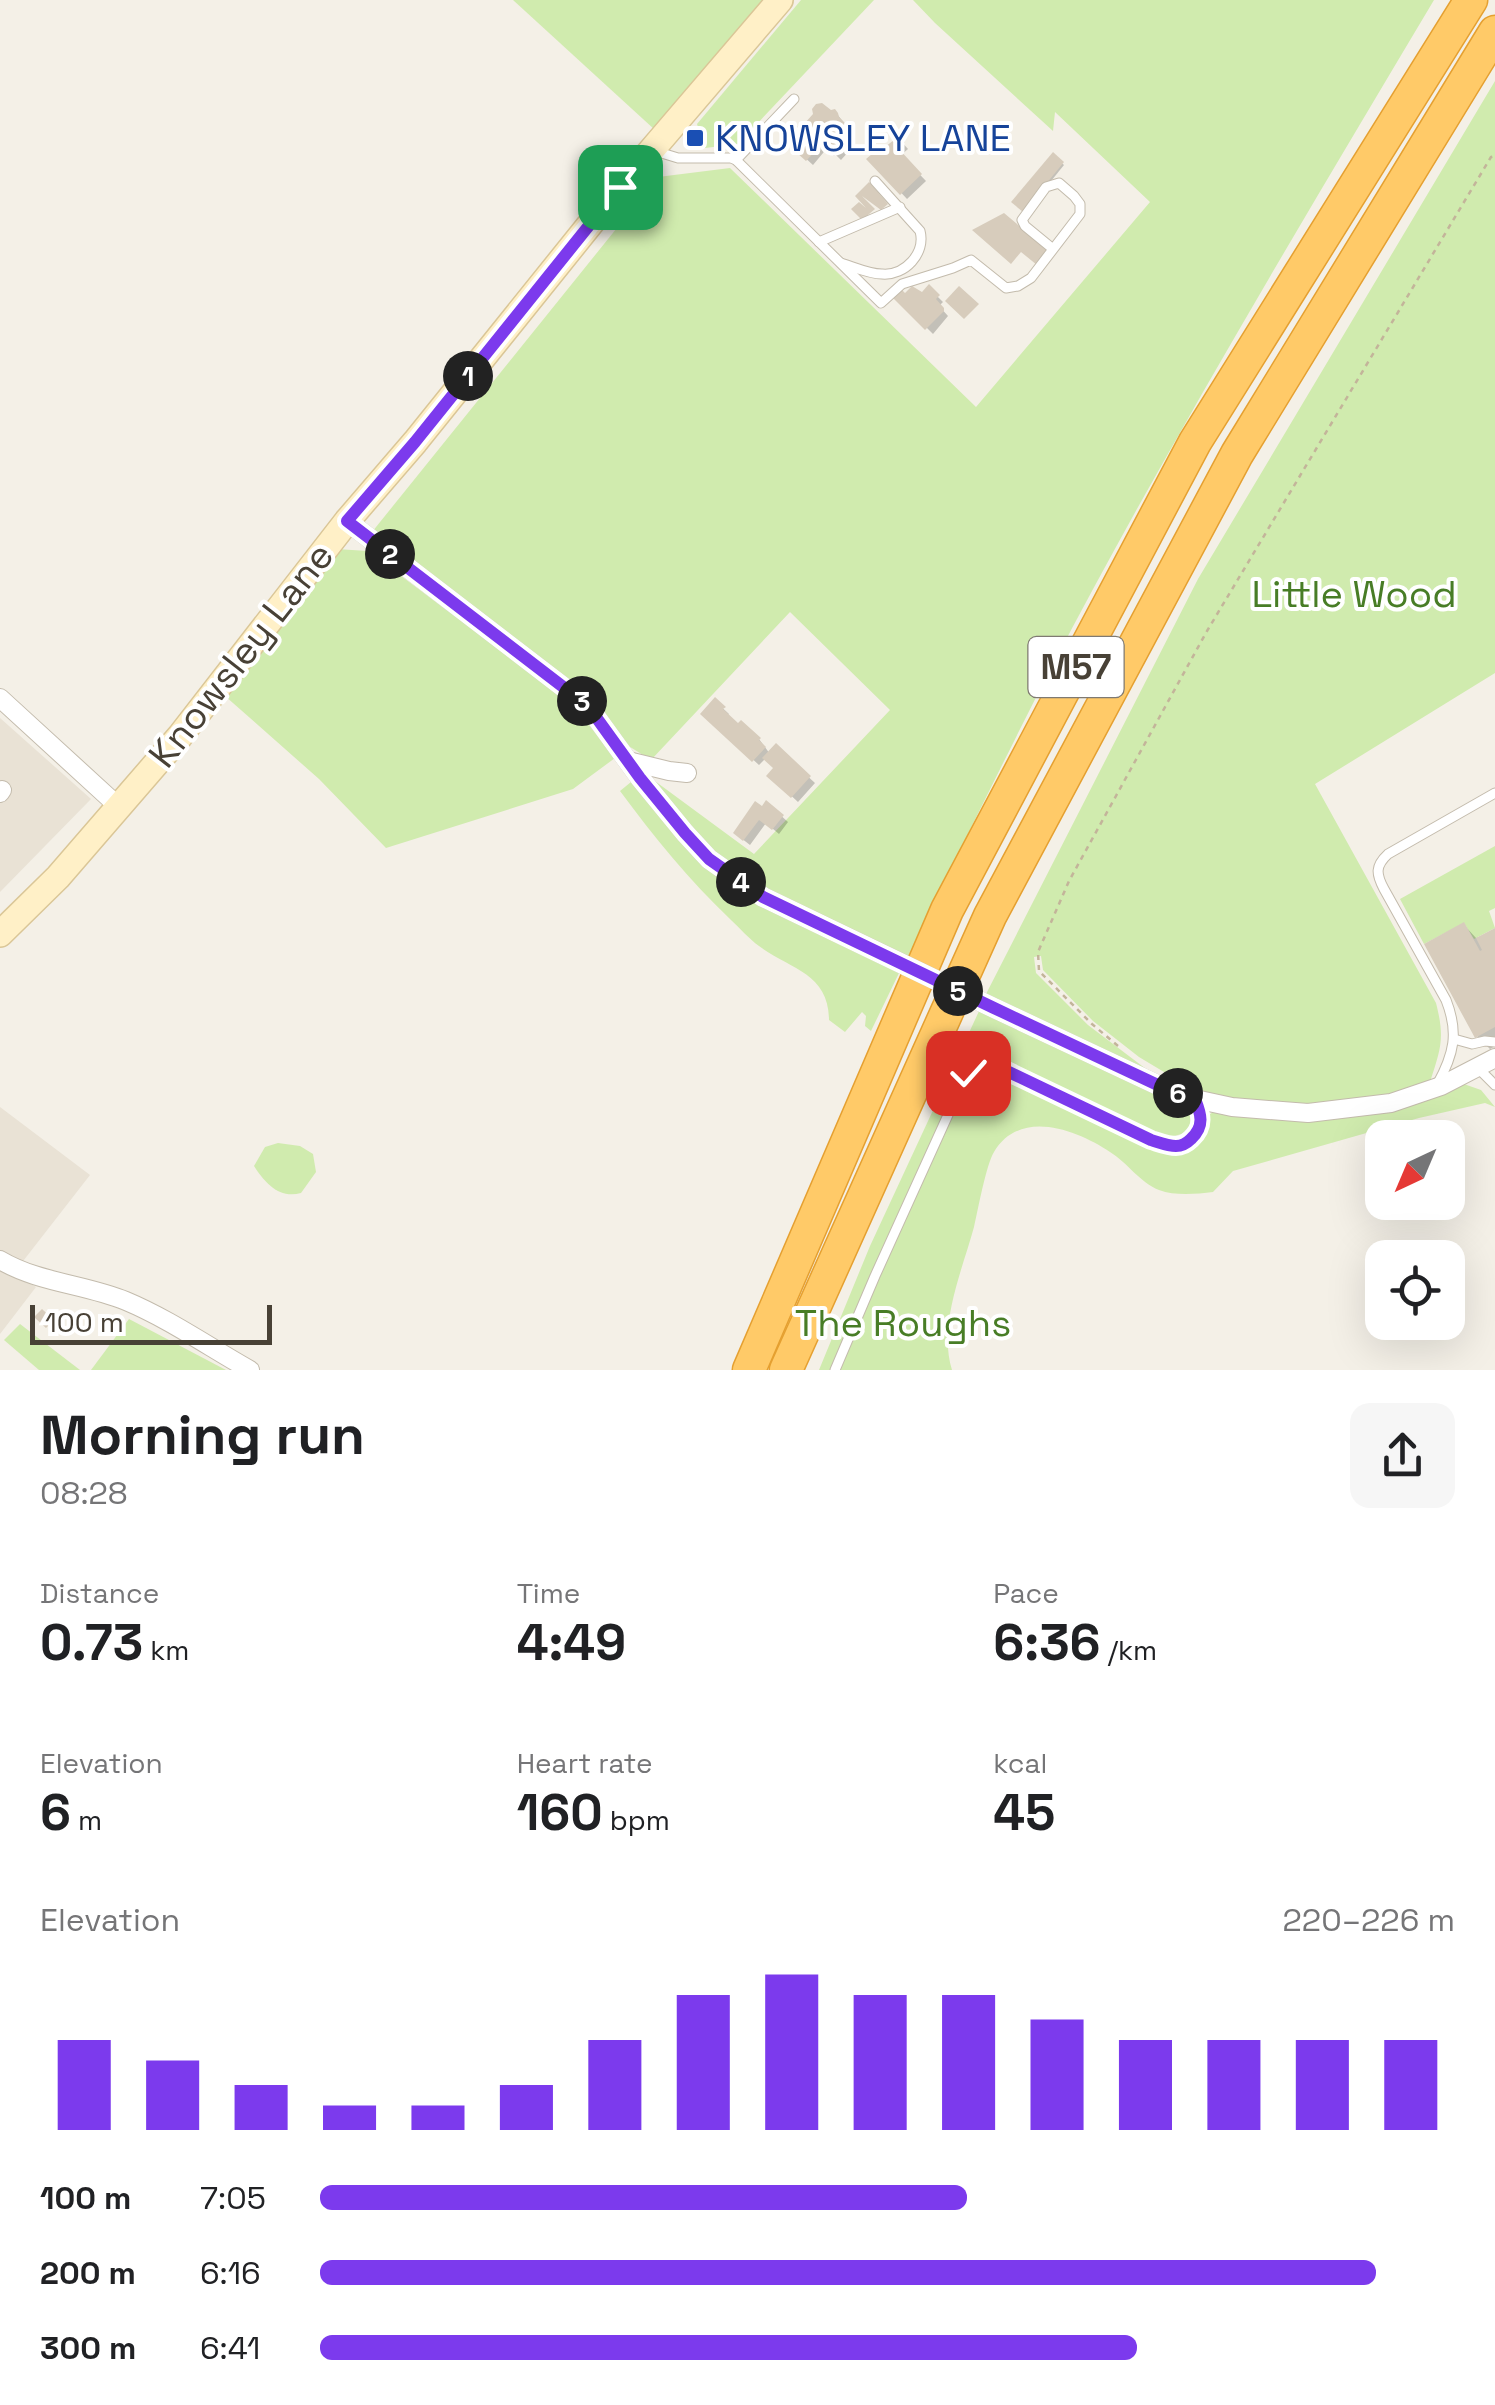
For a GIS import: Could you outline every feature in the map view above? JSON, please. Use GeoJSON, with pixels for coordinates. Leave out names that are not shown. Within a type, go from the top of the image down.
{"type":"FeatureCollection","features":[{"type":"Feature","properties":{"kind":"highway","name":"M57"},"geometry":{"type":"LineString","coordinates":[[749,1370],[947,910],[1195,442],[1471,0]]}},
{"type":"Feature","properties":{"kind":"highway","name":"M57"},"geometry":{"type":"LineString","coordinates":[[786,1370],[999,899],[1236,454],[1495,32]]}},
{"type":"Feature","properties":{"kind":"main road","name":"Knowsley Lane"},"geometry":{"type":"LineString","coordinates":[[0,934],[58,877],[180,736],[347,521],[780,0]]}},
{"type":"Feature","properties":{"kind":"street"},"geometry":{"type":"LineString","coordinates":[[347,521],[588,706],[685,833],[709,859],[763,897],[1162,1087],[1232,1107],[1308,1113],[1391,1102],[1436,1088],[1495,1058]]}},
{"type":"Feature","properties":{"kind":"street"},"geometry":{"type":"LineString","coordinates":[[0,698],[119,807]]}},
{"type":"Feature","properties":{"kind":"street"},"geometry":{"type":"LineString","coordinates":[[628,761],[688,773]]}},
{"type":"Feature","properties":{"kind":"street"},"geometry":{"type":"LineString","coordinates":[[0,1260],[22,1272],[124,1300],[250,1370]]}},
{"type":"Feature","properties":{"kind":"lane"},"geometry":{"type":"LineString","coordinates":[[736,160],[794,99]]}},
{"type":"Feature","properties":{"kind":"lane"},"geometry":{"type":"LineString","coordinates":[[652,150],[678,158],[736,160],[881,303],[902,284],[971,260],[1006,288],[1030,278],[1053,249],[1080,214],[1080,204],[1058,183],[1046,187],[1022,220],[1053,249]]}},
{"type":"Feature","properties":{"kind":"lane"},"geometry":{"type":"LineString","coordinates":[[840,263],[886,275],[911,263],[920,250],[922,237],[875,181]]}},
{"type":"Feature","properties":{"kind":"lane"},"geometry":{"type":"LineString","coordinates":[[818,242],[900,207]]}},
{"type":"Feature","properties":{"kind":"lane"},"geometry":{"type":"LineString","coordinates":[[1436,1088],[1452,1051],[1453,1018],[1384,890],[1377,868],[1388,854],[1495,793]]}},
{"type":"Feature","properties":{"kind":"lane"},"geometry":{"type":"LineString","coordinates":[[1454,1039],[1472,1044],[1495,1042]]}},
{"type":"Feature","properties":{"kind":"lane"},"geometry":{"type":"LineString","coordinates":[[835,1370],[968,1073],[992,1064],[1002,1067],[1151,1140],[1174,1146],[1186,1144],[1201,1125],[1195,1099]]}},
{"type":"Feature","properties":{"kind":"lane"},"geometry":{"type":"LineString","coordinates":[[1478,1068],[1495,1085]]}},
{"type":"Feature","properties":{"kind":"path"},"geometry":{"type":"LineString","coordinates":[[1119,1046],[1039,971],[1038,952],[1069,880],[1207,630],[1495,156]]}},
{"type":"Feature","properties":{"kind":"shaded area"},"geometry":{"type":"Polygon","coordinates":[[[0,718],[91,799],[0,892],[0,718]]]}},
{"type":"Feature","properties":{"kind":"shaded area"},"geometry":{"type":"Polygon","coordinates":[[[0,1107],[90,1175],[13,1274],[36,1287],[0,1334],[0,1107]]]}},
{"type":"Feature","properties":{"kind":"green space"},"geometry":{"type":"Polygon","coordinates":[[[513,0],[766,0],[655,130],[513,0]]]}},
{"type":"Feature","properties":{"kind":"green space"},"geometry":{"type":"Polygon","coordinates":[[[801,0],[874,0],[738,144],[705,148],[697,124],[801,0]]]}},
{"type":"Feature","properties":{"kind":"green space"},"geometry":{"type":"Polygon","coordinates":[[[913,0],[1434,0],[1133,516],[1044,682],[908,957],[765,890],[704,846],[644,773],[754,854],[890,710],[790,612],[651,760],[627,745],[595,700],[372,532],[658,177],[730,168],[976,407],[1150,202],[1055,112],[1053,131],[913,0]]]}},
{"type":"Feature","properties":{"kind":"green space","name":"Little Wood"},"geometry":{"type":"Polygon","coordinates":[[[1495,81],[1495,673],[1315,784],[1436,1003],[1440,1043],[1430,1082],[1398,1093],[1322,1106],[1230,1101],[1229,1097],[1170,1084],[1164,1072],[1093,1021],[1043,970],[1041,956],[1034,957],[1036,973],[1088,1025],[1154,1075],[985,996],[1198,579],[1495,81]]]}},
{"type":"Feature","properties":{"kind":"green space"},"geometry":{"type":"Polygon","coordinates":[[[336,549],[368,551],[574,706],[615,758],[573,789],[386,848],[319,779],[225,696],[336,549]]]}},
{"type":"Feature","properties":{"kind":"green space"},"geometry":{"type":"Polygon","coordinates":[[[631,782],[758,902],[900,971],[871,1031],[865,1026],[866,1016],[862,1012],[845,1032],[829,1020],[827,1004],[815,982],[755,943],[716,905],[672,858],[620,791],[631,782]]]}},
{"type":"Feature","properties":{"kind":"green space"},"geometry":{"type":"Polygon","coordinates":[[[1495,846],[1495,908],[1489,911],[1495,928],[1474,939],[1464,923],[1424,944],[1400,899],[1495,846]]]}},
{"type":"Feature","properties":{"kind":"green space","name":"The Roughs"},"geometry":{"type":"Polygon","coordinates":[[[980,1009],[1185,1104],[1190,1123],[1188,1129],[1175,1136],[1148,1133],[992,1059],[973,1065],[963,1082],[981,1068],[995,1067],[1118,1129],[1166,1148],[1180,1150],[1190,1146],[1214,1111],[1260,1118],[1461,1083],[1481,1090],[1495,1107],[1485,1103],[1412,1120],[1365,1120],[1365,1133],[1233,1171],[1213,1192],[1193,1194],[1152,1187],[1116,1156],[1066,1131],[1049,1127],[1018,1130],[994,1152],[985,1177],[950,1317],[948,1353],[952,1370],[819,1370],[870,1246],[980,1009]]]}},
{"type":"Feature","properties":{"kind":"green space"},"geometry":{"type":"Polygon","coordinates":[[[278,1143],[300,1146],[313,1154],[316,1172],[301,1193],[279,1192],[254,1166],[265,1147],[278,1143]]]}},
{"type":"Feature","properties":{"kind":"green space"},"geometry":{"type":"Polygon","coordinates":[[[129,1319],[226,1370],[91,1370],[129,1319]]]}},
{"type":"Feature","properties":{"kind":"green space"},"geometry":{"type":"Polygon","coordinates":[[[20,1324],[80,1370],[39,1370],[4,1340],[20,1324]]]}},
{"type":"Feature","properties":{"kind":"building"},"geometry":{"type":"Polygon","coordinates":[[[816,104],[835,109],[851,129],[850,134],[834,156],[822,144],[806,161],[787,144],[800,123],[813,114],[816,104]]]}},
{"type":"Feature","properties":{"kind":"building"},"geometry":{"type":"Polygon","coordinates":[[[899,136],[905,142],[898,148],[922,174],[900,195],[866,159],[899,136]]]}},
{"type":"Feature","properties":{"kind":"building"},"geometry":{"type":"Polygon","coordinates":[[[1053,152],[1064,162],[1023,212],[1011,202],[1053,152]]]}},
{"type":"Feature","properties":{"kind":"building"},"geometry":{"type":"Polygon","coordinates":[[[869,182],[888,204],[881,210],[862,196],[875,209],[862,220],[851,209],[859,202],[866,208],[855,196],[869,182]]]}},
{"type":"Feature","properties":{"kind":"building"},"geometry":{"type":"Polygon","coordinates":[[[1004,213],[1049,251],[1037,265],[1021,252],[1011,264],[972,230],[1004,213]]]}},
{"type":"Feature","properties":{"kind":"building"},"geometry":{"type":"Polygon","coordinates":[[[929,284],[940,295],[936,299],[944,311],[925,330],[893,298],[912,286],[922,292],[929,284]]]}},
{"type":"Feature","properties":{"kind":"building"},"geometry":{"type":"Polygon","coordinates":[[[959,286],[979,304],[964,319],[945,301],[959,286]]]}},
{"type":"Feature","properties":{"kind":"building"},"geometry":{"type":"Polygon","coordinates":[[[715,697],[738,723],[741,720],[761,738],[766,747],[752,762],[700,714],[715,697]]]}},
{"type":"Feature","properties":{"kind":"building"},"geometry":{"type":"Polygon","coordinates":[[[776,743],[811,776],[791,798],[766,776],[773,768],[762,758],[776,743]]]}},
{"type":"Feature","properties":{"kind":"building"},"geometry":{"type":"Polygon","coordinates":[[[766,800],[784,815],[772,830],[759,820],[743,841],[733,833],[755,801],[762,806],[766,800]]]}},
{"type":"Feature","properties":{"kind":"building"},"geometry":{"type":"Polygon","coordinates":[[[1464,922],[1480,951],[1476,938],[1495,928],[1495,1027],[1475,1038],[1424,944],[1464,922]]]}},
{"type":"Feature","properties":{"kind":"building"},"geometry":{"type":"Polygon","coordinates":[[[42,1309],[54,1320],[46,1328],[34,1317],[42,1309]]]}},
{"type":"Feature","properties":{"kind":"place","name":"KNOWSLEY LANE"},"geometry":{"type":"Point","coordinates":[695,138]}},
{"type":"Feature","properties":{"kind":"route"},"geometry":{"type":"LineString","coordinates":[[620,187],[347,521],[588,706],[640,778],[709,859],[763,897],[1162,1087],[1195,1099],[1201,1125],[1186,1144],[1174,1146],[1151,1140],[1002,1067],[984,1064],[968,1073]]}}]}
